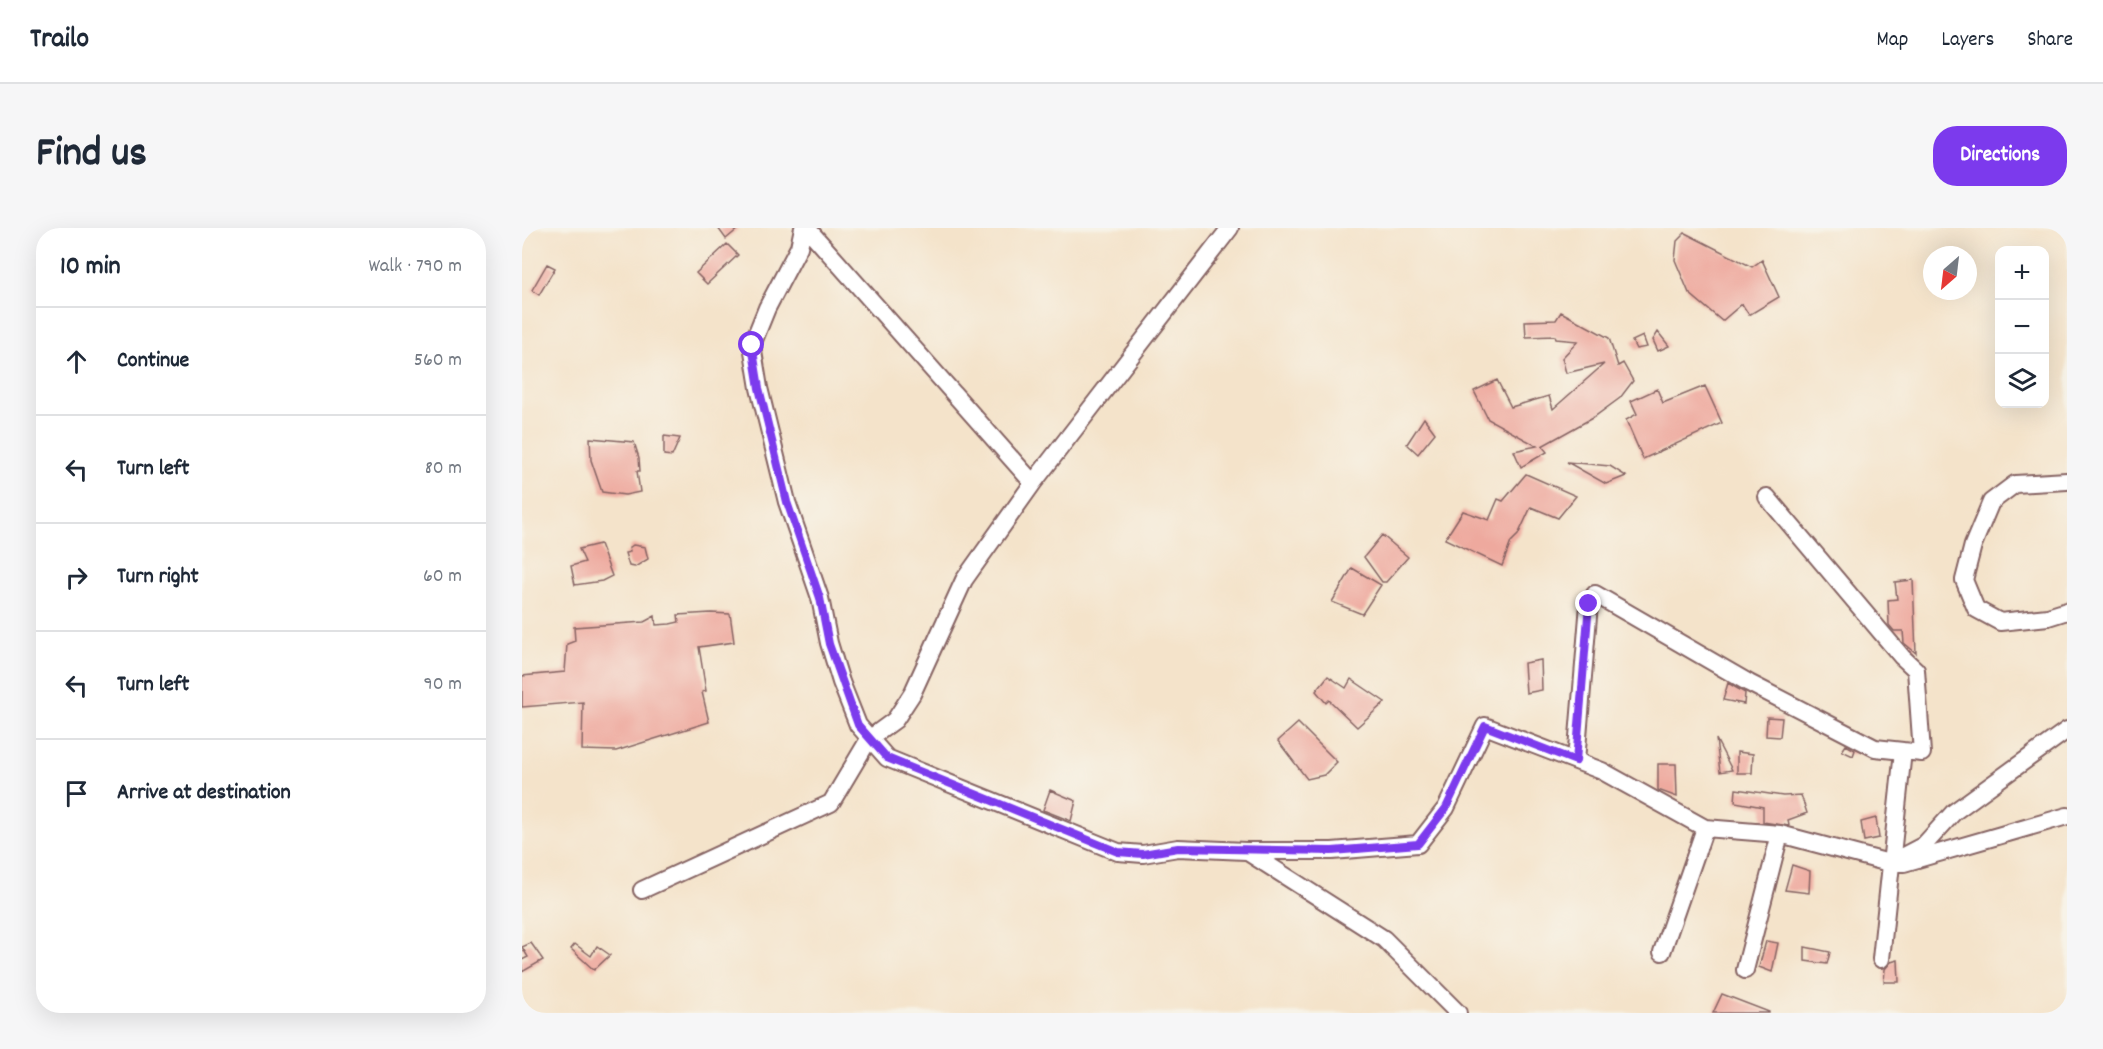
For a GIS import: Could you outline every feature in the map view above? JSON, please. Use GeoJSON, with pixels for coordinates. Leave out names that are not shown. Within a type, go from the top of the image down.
{"type":"FeatureCollection","features":[{"type":"Feature","properties":{"kind":"street"},"geometry":{"type":"LineString","coordinates":[[803,228],[799,247],[767,308],[752,345],[759,388],[787,502],[820,598],[829,644],[858,725],[887,758],[1118,852],[1143,854],[1178,848],[1332,851],[1418,844],[1446,808],[1485,726],[1602,771],[1705,828],[1780,834],[1889,863],[1904,863],[2067,816]]}},
{"type":"Feature","properties":{"kind":"street"},"geometry":{"type":"LineString","coordinates":[[807,228],[1033,483]]}},
{"type":"Feature","properties":{"kind":"street"},"geometry":{"type":"LineString","coordinates":[[642,890],[831,803],[869,739],[895,720],[912,694],[964,580],[1033,483],[1230,228]]}},
{"type":"Feature","properties":{"kind":"street"},"geometry":{"type":"LineString","coordinates":[[2067,481],[2014,484],[1991,502],[1973,545],[1964,580],[1976,609],[2000,621],[2048,618],[2067,611]]}},
{"type":"Feature","properties":{"kind":"street"},"geometry":{"type":"LineString","coordinates":[[1576,761],[1589,604],[1594,594],[1740,678],[1875,748],[1922,753],[1916,670],[1902,657],[1767,497]]}},
{"type":"Feature","properties":{"kind":"street"},"geometry":{"type":"LineString","coordinates":[[1889,863],[1924,845],[1954,812],[2067,730]]}},
{"type":"Feature","properties":{"kind":"street"},"geometry":{"type":"LineString","coordinates":[[1881,959],[1889,863],[1903,751]]}},
{"type":"Feature","properties":{"kind":"street"},"geometry":{"type":"LineString","coordinates":[[1662,952],[1705,828]]}},
{"type":"Feature","properties":{"kind":"street"},"geometry":{"type":"LineString","coordinates":[[1745,970],[1780,834]]}},
{"type":"Feature","properties":{"kind":"street"},"geometry":{"type":"LineString","coordinates":[[1246,851],[1384,939],[1458,1013]]}},
{"type":"Feature","properties":{"kind":"building"},"geometry":{"type":"Polygon","coordinates":[[[718,228],[739,228],[726,239],[718,228]]]}},
{"type":"Feature","properties":{"kind":"building"},"geometry":{"type":"Polygon","coordinates":[[[1685,233],[1752,267],[1762,260],[1779,297],[1749,315],[1742,304],[1722,321],[1689,293],[1675,260],[1677,241],[1685,233]]]}},
{"type":"Feature","properties":{"kind":"building"},"geometry":{"type":"Polygon","coordinates":[[[727,244],[738,255],[707,284],[696,273],[727,244]]]}},
{"type":"Feature","properties":{"kind":"building"},"geometry":{"type":"Polygon","coordinates":[[[547,264],[555,268],[539,295],[532,290],[547,264]]]}},
{"type":"Feature","properties":{"kind":"building"},"geometry":{"type":"Polygon","coordinates":[[[1561,312],[1609,338],[1618,366],[1623,363],[1633,381],[1620,398],[1594,417],[1542,446],[1547,452],[1521,467],[1514,451],[1537,446],[1488,419],[1474,391],[1497,380],[1511,407],[1549,396],[1553,409],[1604,364],[1566,373],[1562,358],[1578,341],[1556,339],[1555,336],[1526,337],[1525,321],[1556,320],[1561,312]]]}},
{"type":"Feature","properties":{"kind":"building"},"geometry":{"type":"Polygon","coordinates":[[[1658,332],[1669,346],[1658,351],[1653,340],[1658,332]]]}},
{"type":"Feature","properties":{"kind":"building"},"geometry":{"type":"Polygon","coordinates":[[[1643,336],[1647,347],[1636,349],[1632,341],[1643,336]]]}},
{"type":"Feature","properties":{"kind":"building"},"geometry":{"type":"Polygon","coordinates":[[[1705,386],[1722,423],[1643,459],[1626,420],[1637,414],[1631,401],[1657,389],[1663,403],[1705,386]]]}},
{"type":"Feature","properties":{"kind":"building"},"geometry":{"type":"Polygon","coordinates":[[[1424,418],[1435,433],[1418,454],[1407,444],[1424,418]]]}},
{"type":"Feature","properties":{"kind":"building"},"geometry":{"type":"Polygon","coordinates":[[[664,436],[680,438],[672,456],[664,455],[664,436]]]}},
{"type":"Feature","properties":{"kind":"building"},"geometry":{"type":"Polygon","coordinates":[[[590,438],[634,442],[639,458],[640,471],[637,471],[640,492],[625,495],[602,492],[591,460],[590,438]]]}},
{"type":"Feature","properties":{"kind":"building"},"geometry":{"type":"Polygon","coordinates":[[[1567,462],[1610,466],[1626,476],[1606,484],[1567,462]]]}},
{"type":"Feature","properties":{"kind":"building"},"geometry":{"type":"Polygon","coordinates":[[[1526,474],[1576,496],[1558,518],[1531,507],[1518,535],[1511,542],[1502,566],[1445,539],[1463,511],[1489,520],[1498,499],[1503,501],[1526,474]]]}},
{"type":"Feature","properties":{"kind":"building"},"geometry":{"type":"Polygon","coordinates":[[[1382,535],[1408,557],[1386,582],[1382,582],[1364,557],[1382,535]]]}},
{"type":"Feature","properties":{"kind":"building"},"geometry":{"type":"Polygon","coordinates":[[[600,544],[612,576],[602,581],[575,585],[571,566],[585,562],[579,549],[600,544]]]}},
{"type":"Feature","properties":{"kind":"building"},"geometry":{"type":"Polygon","coordinates":[[[633,545],[645,547],[648,559],[635,567],[629,566],[625,553],[630,552],[629,548],[633,545]]]}},
{"type":"Feature","properties":{"kind":"building"},"geometry":{"type":"Polygon","coordinates":[[[1352,568],[1381,585],[1362,614],[1332,602],[1352,568]]]}},
{"type":"Feature","properties":{"kind":"building"},"geometry":{"type":"Polygon","coordinates":[[[1913,580],[1916,653],[1904,643],[1903,631],[1894,631],[1889,625],[1888,600],[1897,599],[1895,582],[1913,580]]]}},
{"type":"Feature","properties":{"kind":"building"},"geometry":{"type":"Polygon","coordinates":[[[730,614],[734,642],[699,647],[706,691],[702,692],[709,722],[616,751],[582,750],[583,702],[522,707],[522,676],[565,672],[567,644],[575,641],[574,627],[644,622],[655,616],[656,625],[670,624],[679,622],[678,615],[730,614]]]}},
{"type":"Feature","properties":{"kind":"building"},"geometry":{"type":"Polygon","coordinates":[[[1541,660],[1542,690],[1526,693],[1524,663],[1541,660]]]}},
{"type":"Feature","properties":{"kind":"building"},"geometry":{"type":"Polygon","coordinates":[[[1328,676],[1346,688],[1351,679],[1385,702],[1357,727],[1329,700],[1326,703],[1316,691],[1328,676]]]}},
{"type":"Feature","properties":{"kind":"building"},"geometry":{"type":"Polygon","coordinates":[[[1728,683],[1745,693],[1744,704],[1723,700],[1728,683]]]}},
{"type":"Feature","properties":{"kind":"building"},"geometry":{"type":"Polygon","coordinates":[[[1767,717],[1782,718],[1780,737],[1766,736],[1767,717]]]}},
{"type":"Feature","properties":{"kind":"building"},"geometry":{"type":"Polygon","coordinates":[[[1298,723],[1337,762],[1324,775],[1307,779],[1278,741],[1298,723]]]}},
{"type":"Feature","properties":{"kind":"building"},"geometry":{"type":"Polygon","coordinates":[[[1716,739],[1732,770],[1720,772],[1716,739]]]}},
{"type":"Feature","properties":{"kind":"building"},"geometry":{"type":"Polygon","coordinates":[[[1846,745],[1855,750],[1853,756],[1842,751],[1846,745]]]}},
{"type":"Feature","properties":{"kind":"building"},"geometry":{"type":"Polygon","coordinates":[[[1737,752],[1753,754],[1752,773],[1737,773],[1737,752]]]}},
{"type":"Feature","properties":{"kind":"building"},"geometry":{"type":"Polygon","coordinates":[[[1658,764],[1676,764],[1677,797],[1658,790],[1658,764]]]}},
{"type":"Feature","properties":{"kind":"building"},"geometry":{"type":"Polygon","coordinates":[[[1736,789],[1783,796],[1801,795],[1807,813],[1788,820],[1789,826],[1763,822],[1763,807],[1735,802],[1736,789]]]}},
{"type":"Feature","properties":{"kind":"building"},"geometry":{"type":"Polygon","coordinates":[[[1050,790],[1076,801],[1071,821],[1043,810],[1050,790]]]}},
{"type":"Feature","properties":{"kind":"building"},"geometry":{"type":"Polygon","coordinates":[[[1876,818],[1879,838],[1864,841],[1861,822],[1876,818]]]}},
{"type":"Feature","properties":{"kind":"building"},"geometry":{"type":"Polygon","coordinates":[[[1792,865],[1810,871],[1809,893],[1785,890],[1792,865]]]}},
{"type":"Feature","properties":{"kind":"building"},"geometry":{"type":"Polygon","coordinates":[[[1766,941],[1778,943],[1772,972],[1759,967],[1766,941]]]}},
{"type":"Feature","properties":{"kind":"building"},"geometry":{"type":"Polygon","coordinates":[[[531,943],[543,960],[522,972],[522,960],[528,957],[522,947],[531,943]]]}},
{"type":"Feature","properties":{"kind":"building"},"geometry":{"type":"Polygon","coordinates":[[[575,944],[591,956],[597,946],[610,955],[594,970],[571,949],[575,944]]]}},
{"type":"Feature","properties":{"kind":"building"},"geometry":{"type":"Polygon","coordinates":[[[1805,947],[1830,952],[1827,964],[1805,961],[1805,947]]]}},
{"type":"Feature","properties":{"kind":"building"},"geometry":{"type":"Polygon","coordinates":[[[1898,960],[1899,982],[1884,982],[1885,969],[1891,962],[1898,960]]]}},
{"type":"Feature","properties":{"kind":"building"},"geometry":{"type":"Polygon","coordinates":[[[1722,994],[1769,1012],[1769,1013],[1713,1013],[1722,994]]]}},
{"type":"Feature","properties":{"kind":"route"},"geometry":{"type":"LineString","coordinates":[[752,345],[759,388],[787,502],[820,598],[829,644],[841,682],[858,725],[887,758],[1118,852],[1143,854],[1178,848],[1332,851],[1418,844],[1446,808],[1485,726],[1576,761],[1589,604]]}}]}
